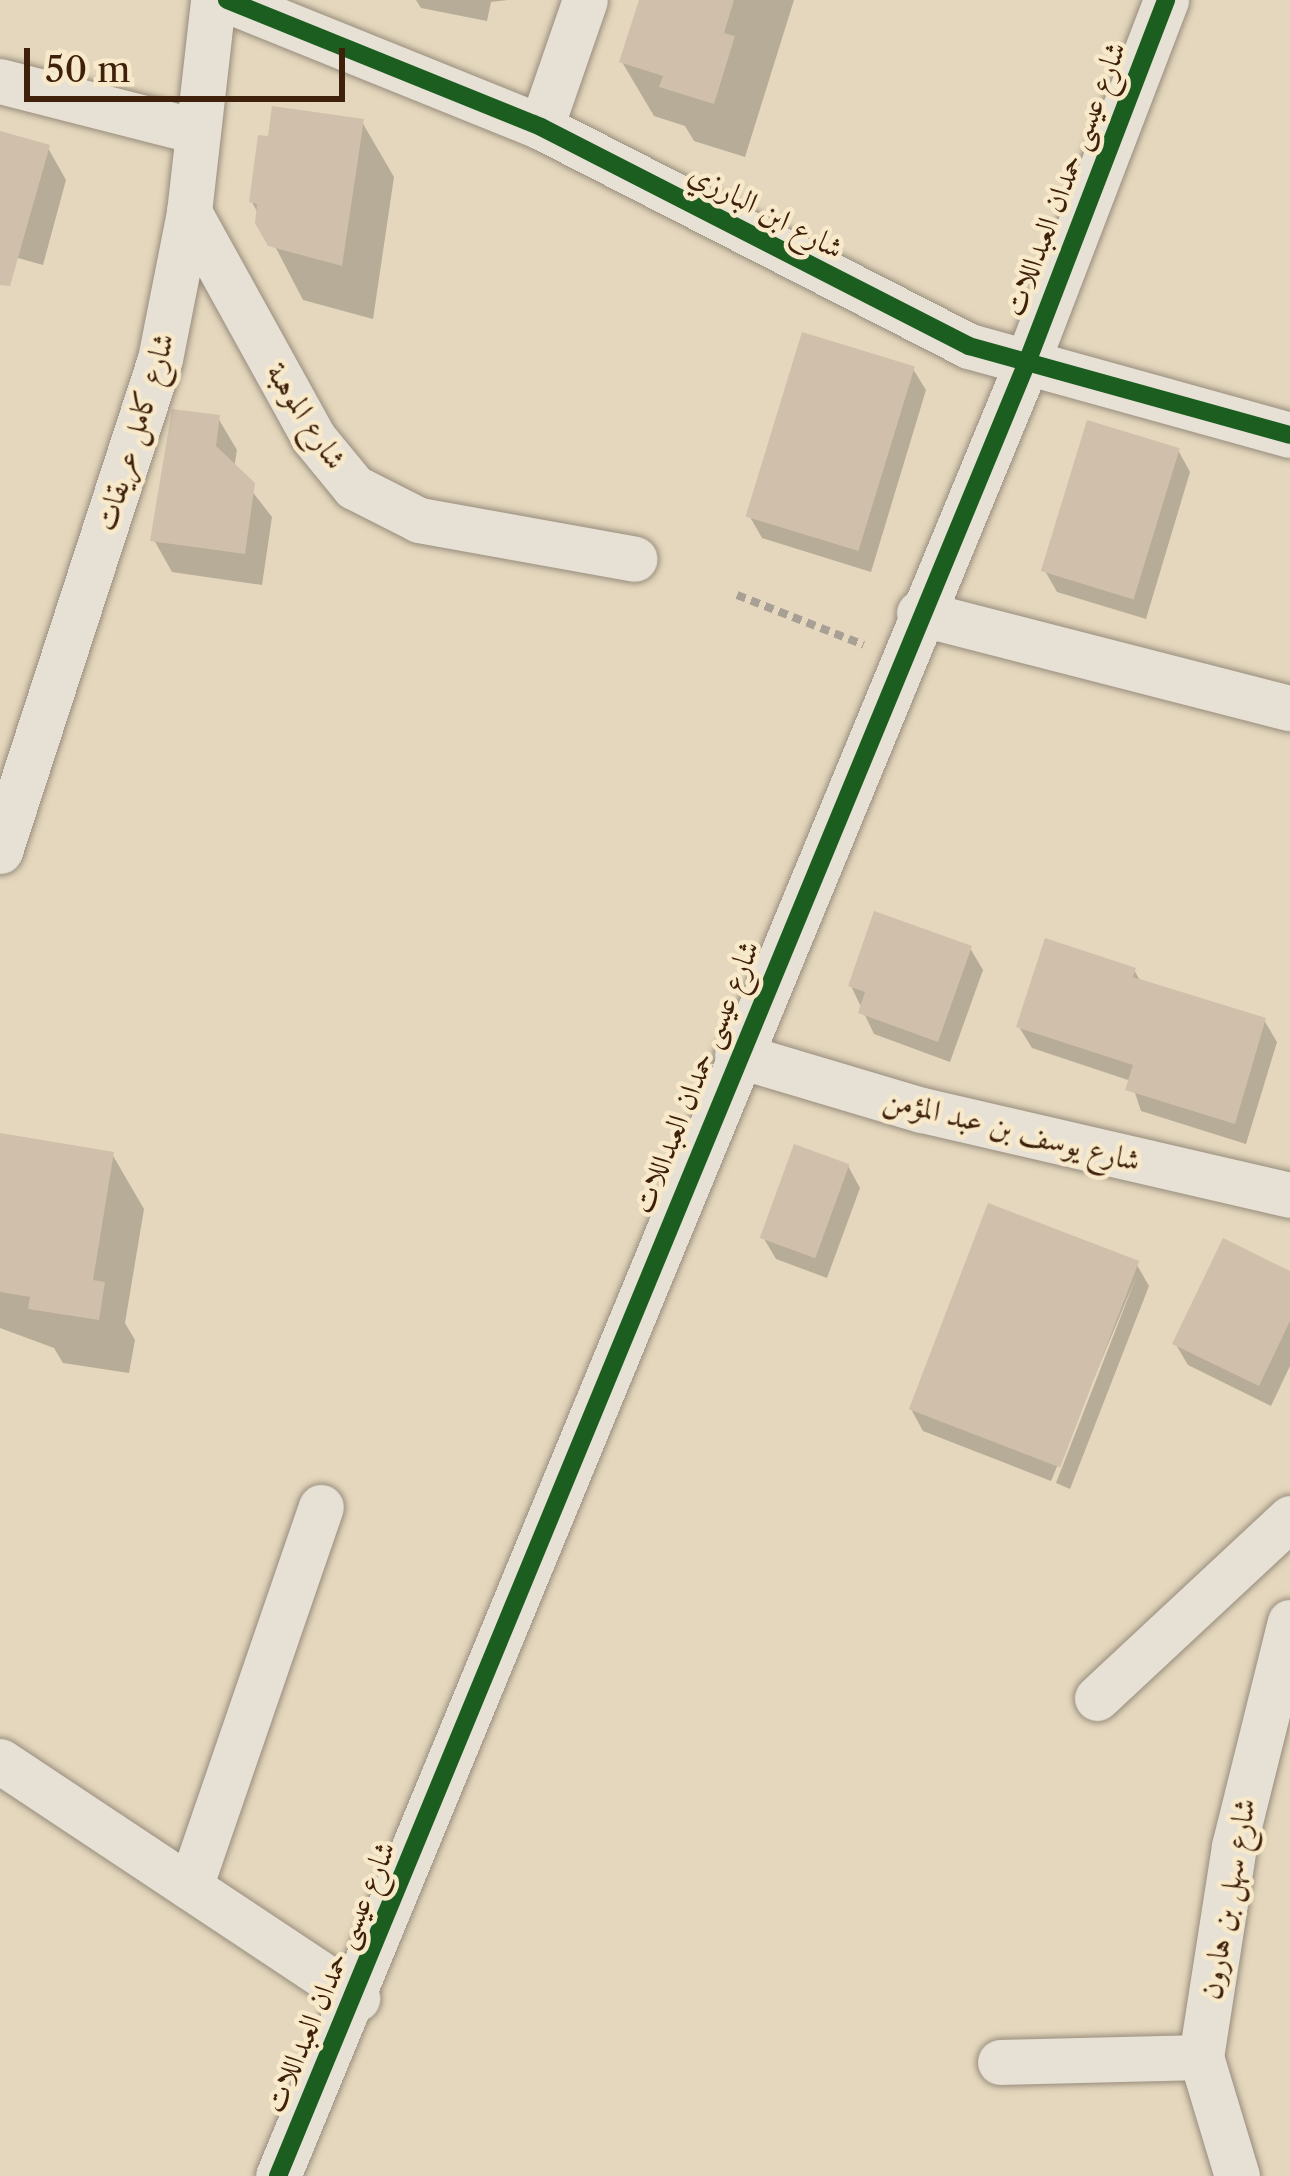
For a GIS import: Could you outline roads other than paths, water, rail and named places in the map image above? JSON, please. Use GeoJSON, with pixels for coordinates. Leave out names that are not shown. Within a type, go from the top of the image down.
{"type":"FeatureCollection","features":[{"type":"Feature","properties":{"kind":"street","name":"شارع كامل عريقات"},"geometry":{"type":"LineString","coordinates":[[0,851],[160,359],[188,212],[213,0]]}},
{"type":"Feature","properties":{"kind":"street","name":"شارع ابن البارزي"},"geometry":{"type":"LineString","coordinates":[[227,0],[541,128],[899,315],[1026,365],[1290,436]]}},
{"type":"Feature","properties":{"kind":"street"},"geometry":{"type":"LineString","coordinates":[[541,128],[586,0]]}},
{"type":"Feature","properties":{"kind":"street","name":"شارع عيسى حمدان العبداللات"},"geometry":{"type":"LineString","coordinates":[[278,2176],[357,1998],[898,659],[1026,365],[1166,0]]}},
{"type":"Feature","properties":{"kind":"street"},"geometry":{"type":"LineString","coordinates":[[0,81],[196,131]]}},
{"type":"Feature","properties":{"kind":"street","name":"شارع الموهبة"},"geometry":{"type":"LineString","coordinates":[[188,212],[313,436],[353,487],[419,520],[635,559]]}},
{"type":"Feature","properties":{"kind":"street"},"geometry":{"type":"LineString","coordinates":[[919,614],[1290,708]]}},
{"type":"Feature","properties":{"kind":"street","name":"شارع يوسف بن عبد المؤمن"},"geometry":{"type":"LineString","coordinates":[[737,1055],[922,1110],[1290,1196]]}},
{"type":"Feature","properties":{"kind":"street"},"geometry":{"type":"LineString","coordinates":[[190,1887],[321,1507]]}},
{"type":"Feature","properties":{"kind":"street"},"geometry":{"type":"LineString","coordinates":[[1097,1697],[1290,1518]]}},
{"type":"Feature","properties":{"kind":"street","name":"شارع سهل بن هارون"},"geometry":{"type":"LineString","coordinates":[[1238,2176],[1201,2057],[1234,1846],[1281,1683],[1290,1622]]}},
{"type":"Feature","properties":{"kind":"street"},"geometry":{"type":"LineString","coordinates":[[0,1761],[357,1998]]}},
{"type":"Feature","properties":{"kind":"street"},"geometry":{"type":"LineString","coordinates":[[1000,2062],[1201,2057]]}}]}
